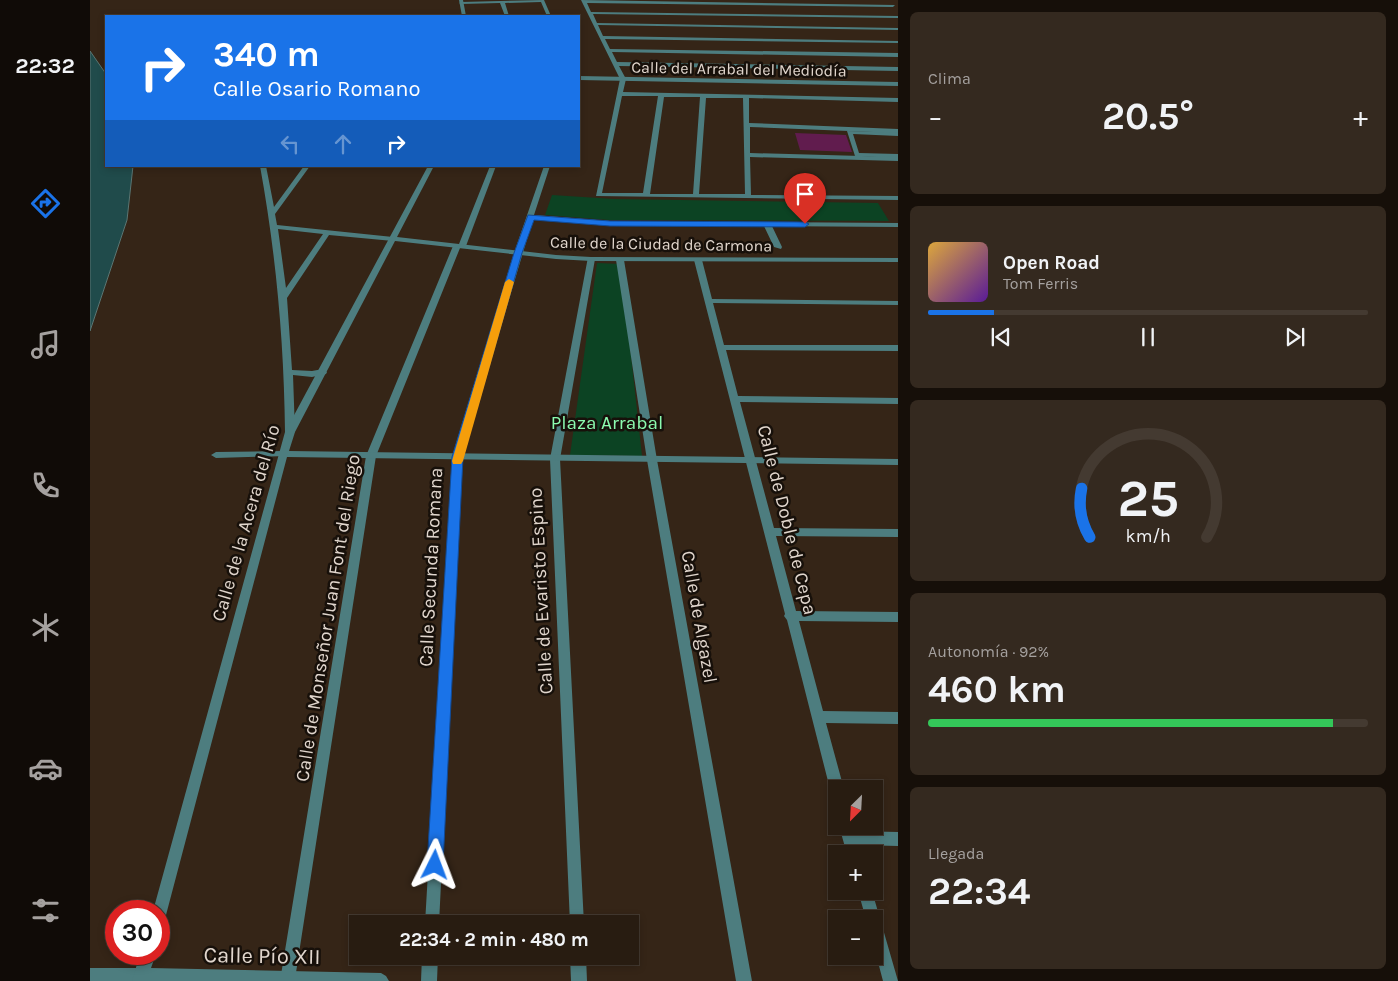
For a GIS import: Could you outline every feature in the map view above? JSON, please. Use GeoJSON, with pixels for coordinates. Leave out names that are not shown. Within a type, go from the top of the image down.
{"type":"FeatureCollection","features":[{"type":"Feature","properties":{"kind":"street"},"geometry":{"type":"LineString","coordinates":[[464,15],[461,1],[502,2],[542,0],[549,15]]}},
{"type":"Feature","properties":{"kind":"street"},"geometry":{"type":"LineString","coordinates":[[590,13],[898,18],[892,0]]}},
{"type":"Feature","properties":{"kind":"street"},"geometry":{"type":"LineString","coordinates":[[893,6],[584,1],[623,79],[622,94],[598,196],[898,198]]}},
{"type":"Feature","properties":{"kind":"street"},"geometry":{"type":"LineString","coordinates":[[502,2],[507,15]]}},
{"type":"Feature","properties":{"kind":"street"},"geometry":{"type":"LineString","coordinates":[[596,24],[898,29]]}},
{"type":"Feature","properties":{"kind":"street"},"geometry":{"type":"LineString","coordinates":[[602,37],[898,42]]}},
{"type":"Feature","properties":{"kind":"street"},"geometry":{"type":"LineString","coordinates":[[609,50],[898,55]]}},
{"type":"Feature","properties":{"kind":"street"},"geometry":{"type":"LineString","coordinates":[[616,64],[898,69]]}},
{"type":"Feature","properties":{"kind":"street","name":"Calle del Arrabal del Mediodía"},"geometry":{"type":"LineString","coordinates":[[580,78],[898,84]]}},
{"type":"Feature","properties":{"kind":"street"},"geometry":{"type":"LineString","coordinates":[[622,94],[898,100]]}},
{"type":"Feature","properties":{"kind":"street"},"geometry":{"type":"LineString","coordinates":[[646,196],[661,95]]}},
{"type":"Feature","properties":{"kind":"street"},"geometry":{"type":"LineString","coordinates":[[696,196],[703,96]]}},
{"type":"Feature","properties":{"kind":"street"},"geometry":{"type":"LineString","coordinates":[[746,97],[748,197]]}},
{"type":"Feature","properties":{"kind":"street"},"geometry":{"type":"LineString","coordinates":[[747,125],[898,132]]}},
{"type":"Feature","properties":{"kind":"street"},"geometry":{"type":"LineString","coordinates":[[898,132],[849,132],[857,155],[898,158]]}},
{"type":"Feature","properties":{"kind":"street"},"geometry":{"type":"LineString","coordinates":[[748,155],[898,158]]}},
{"type":"Feature","properties":{"kind":"street"},"geometry":{"type":"LineString","coordinates":[[263,167],[275,228],[283,298],[290,372],[290,432]]}},
{"type":"Feature","properties":{"kind":"street"},"geometry":{"type":"LineString","coordinates":[[272,214],[306,167]]}},
{"type":"Feature","properties":{"kind":"street","name":"Calle de la Acera del Río"},"geometry":{"type":"LineString","coordinates":[[163,900],[282,454],[290,432],[430,167]]}},
{"type":"Feature","properties":{"kind":"street","name":"Calle de Monseñor Juan Font del Riego"},"geometry":{"type":"LineString","coordinates":[[287,979],[371,456],[492,167]]}},
{"type":"Feature","properties":{"kind":"street","name":"Calle Secunda Romana"},"geometry":{"type":"LineString","coordinates":[[433,915],[458,457],[518,253],[547,167]]}},
{"type":"Feature","properties":{"kind":"street"},"geometry":{"type":"LineString","coordinates":[[531,217],[610,223],[898,225]]}},
{"type":"Feature","properties":{"kind":"street"},"geometry":{"type":"LineString","coordinates":[[768,224],[778,246]]}},
{"type":"Feature","properties":{"kind":"street","name":"Calle de la Ciudad de Carmona"},"geometry":{"type":"LineString","coordinates":[[275,228],[592,259],[898,260]]}},
{"type":"Feature","properties":{"kind":"street"},"geometry":{"type":"LineString","coordinates":[[283,298],[328,233]]}},
{"type":"Feature","properties":{"kind":"street","name":"Calle de Evaristo Espino"},"geometry":{"type":"LineString","coordinates":[[577,915],[555,459],[592,259]]}},
{"type":"Feature","properties":{"kind":"street","name":"Calle de Algazel"},"geometry":{"type":"LineString","coordinates":[[620,260],[652,460],[744,981]]}},
{"type":"Feature","properties":{"kind":"street","name":"Calle de Doble de Cepa"},"geometry":{"type":"LineString","coordinates":[[698,260],[752,460],[790,616],[835,780]]}},
{"type":"Feature","properties":{"kind":"street"},"geometry":{"type":"LineString","coordinates":[[709,301],[898,302]]}},
{"type":"Feature","properties":{"kind":"street"},"geometry":{"type":"LineString","coordinates":[[721,346],[898,348]]}},
{"type":"Feature","properties":{"kind":"street"},"geometry":{"type":"LineString","coordinates":[[290,372],[312,374],[322,372]]}},
{"type":"Feature","properties":{"kind":"street"},"geometry":{"type":"LineString","coordinates":[[735,399],[898,401]]}},
{"type":"Feature","properties":{"kind":"street"},"geometry":{"type":"LineString","coordinates":[[216,455],[282,454],[898,462]]}},
{"type":"Feature","properties":{"kind":"street"},"geometry":{"type":"LineString","coordinates":[[770,532],[898,533]]}},
{"type":"Feature","properties":{"kind":"street"},"geometry":{"type":"LineString","coordinates":[[790,616],[898,617]]}},
{"type":"Feature","properties":{"kind":"street"},"geometry":{"type":"LineString","coordinates":[[819,717],[898,718]]}},
{"type":"Feature","properties":{"kind":"street"},"geometry":{"type":"LineString","coordinates":[[869,835],[898,839]]}},
{"type":"Feature","properties":{"kind":"street"},"geometry":{"type":"LineString","coordinates":[[883,954],[891,981]]}},
{"type":"Feature","properties":{"kind":"street"},"geometry":{"type":"LineString","coordinates":[[141,979],[145,965]]}},
{"type":"Feature","properties":{"kind":"street"},"geometry":{"type":"LineString","coordinates":[[428,981],[429,965]]}},
{"type":"Feature","properties":{"kind":"street"},"geometry":{"type":"LineString","coordinates":[[578,965],[579,981]]}},
{"type":"Feature","properties":{"kind":"street","name":"Calle Pío XII"},"geometry":{"type":"LineString","coordinates":[[90,976],[141,979],[381,981]]}},
{"type":"Feature","properties":{"kind":"green space"},"geometry":{"type":"Polygon","coordinates":[[[552,195],[614,199],[878,203],[889,221],[609,220],[545,215],[552,195]]]}},
{"type":"Feature","properties":{"kind":"green space","name":"Plaza Arrabal"},"geometry":{"type":"Polygon","coordinates":[[[597,263],[621,264],[642,456],[570,455],[597,263]]]}},
{"type":"Feature","properties":{"kind":"water"},"geometry":{"type":"Polygon","coordinates":[[[90,51],[105,73],[105,167],[133,167],[127,220],[90,331],[90,51]]]}},
{"type":"Feature","properties":{"kind":"building"},"geometry":{"type":"Polygon","coordinates":[[[795,133],[846,135],[852,152],[800,150],[795,133]]]}},
{"type":"Feature","properties":{"kind":"slow traffic"},"geometry":{"type":"LineString","coordinates":[[457,461],[509,282]]}},
{"type":"Feature","properties":{"kind":"route"},"geometry":{"type":"LineString","coordinates":[[435,865],[458,457],[518,253],[531,217],[610,223],[805,224]]}}]}
